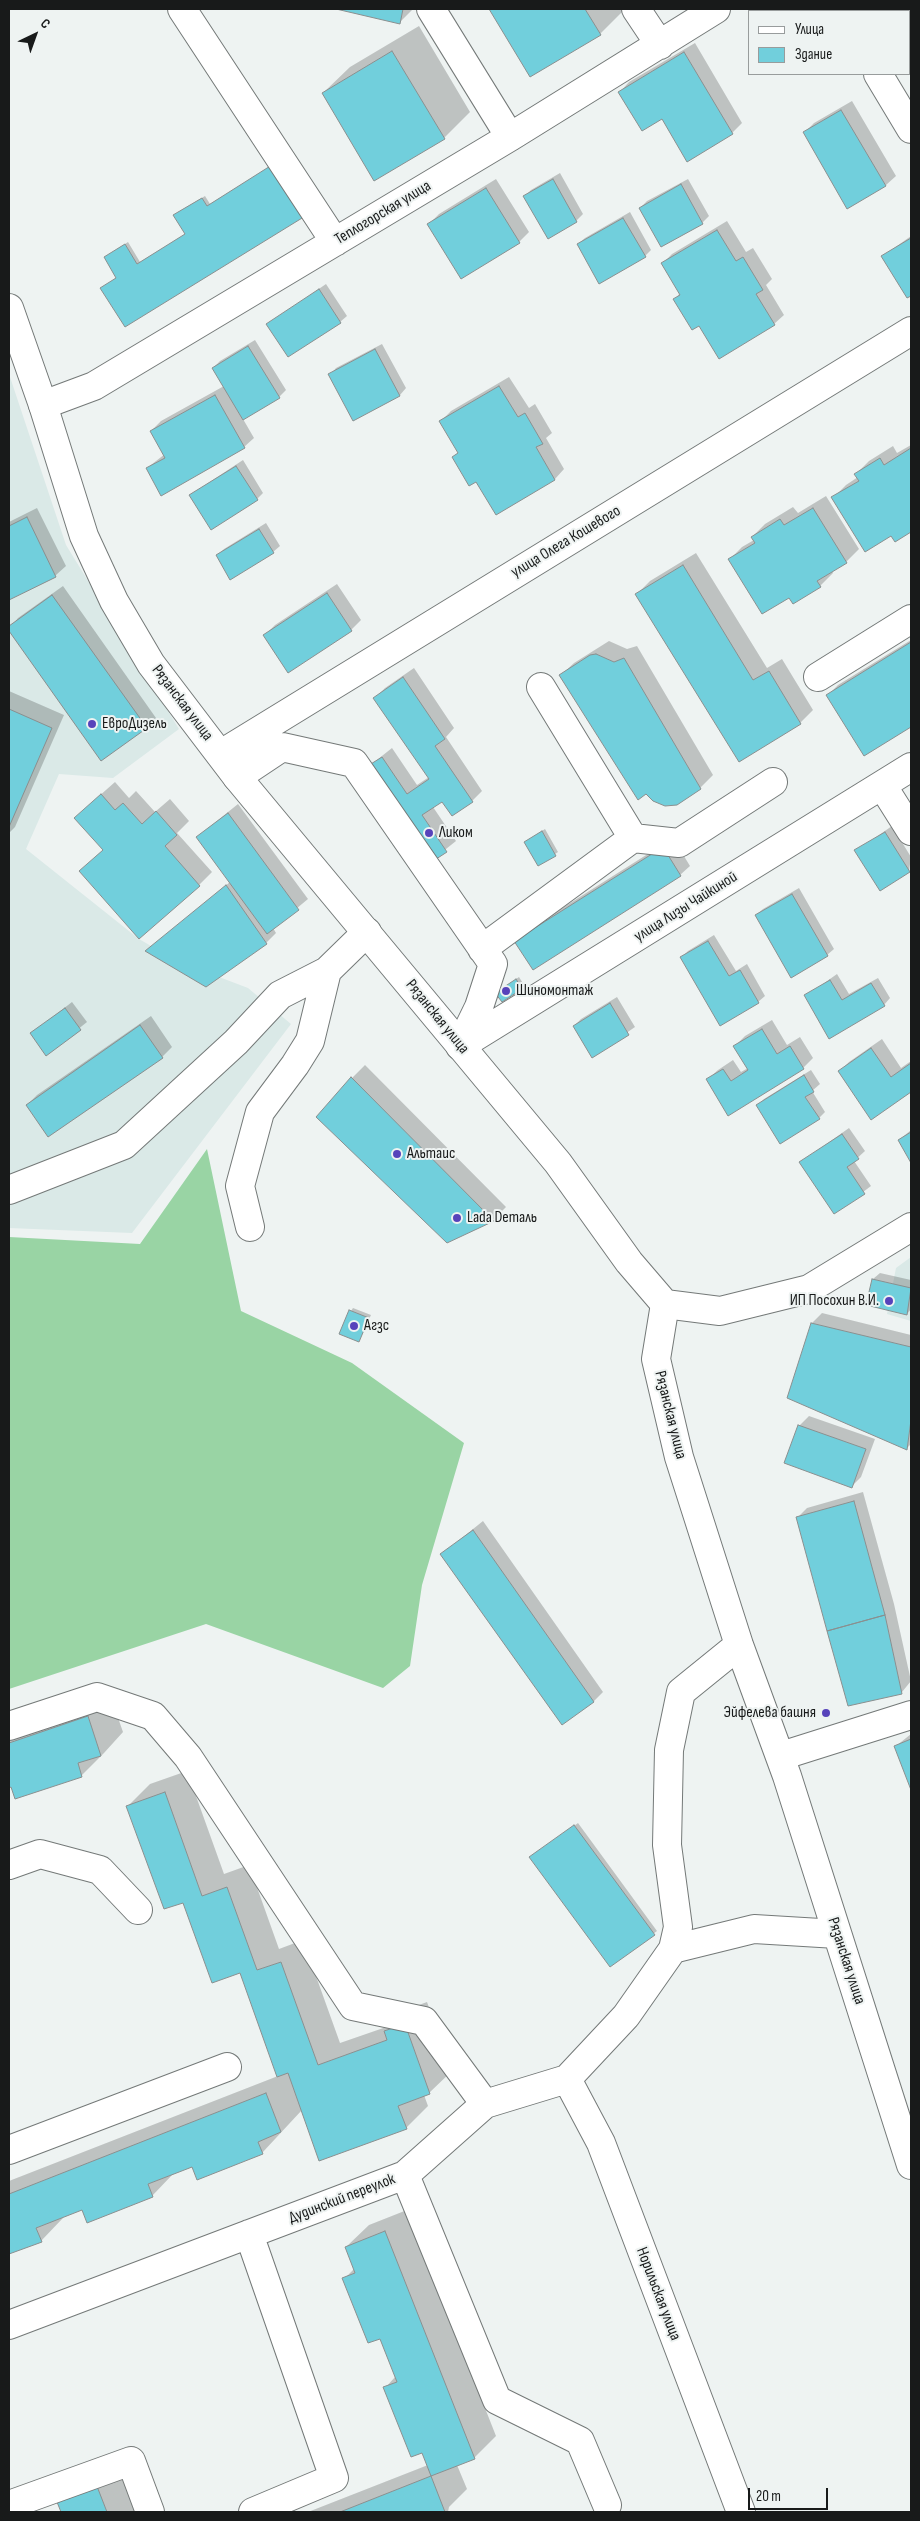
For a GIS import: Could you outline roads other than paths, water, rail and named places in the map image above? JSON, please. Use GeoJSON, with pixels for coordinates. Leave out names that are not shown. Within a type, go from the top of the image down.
{"type":"FeatureCollection","features":[{"type":"Feature","properties":{"kind":"street"},"geometry":{"type":"LineString","coordinates":[[182,9],[335,242]]}},
{"type":"Feature","properties":{"kind":"street"},"geometry":{"type":"LineString","coordinates":[[431,9],[510,137]]}},
{"type":"Feature","properties":{"kind":"street"},"geometry":{"type":"LineString","coordinates":[[636,9],[660,46]]}},
{"type":"Feature","properties":{"kind":"street","name":"Теплогорская улица"},"geometry":{"type":"LineString","coordinates":[[43,405],[94,386],[510,137],[660,46],[716,9]]}},
{"type":"Feature","properties":{"kind":"street"},"geometry":{"type":"LineString","coordinates":[[879,75],[911,129]]}},
{"type":"Feature","properties":{"kind":"street","name":"Рязанская улица"},"geometry":{"type":"LineString","coordinates":[[9,308],[43,405],[84,536],[114,601],[151,664],[238,776],[558,1163],[630,1262],[665,1304],[656,1359],[679,1457],[739,1645],[781,1756],[911,2165]]}},
{"type":"Feature","properties":{"kind":"street","name":"улица Олега Кошевого"},"geometry":{"type":"LineString","coordinates":[[221,754],[911,331]]}},
{"type":"Feature","properties":{"kind":"street"},"geometry":{"type":"LineString","coordinates":[[818,677],[911,619]]}},
{"type":"Feature","properties":{"kind":"street"},"geometry":{"type":"LineString","coordinates":[[541,686],[633,838]]}},
{"type":"Feature","properties":{"kind":"street"},"geometry":{"type":"LineString","coordinates":[[238,776],[282,747],[354,763],[492,964],[479,1006],[460,1046]]}},
{"type":"Feature","properties":{"kind":"street","name":"улица Лизы Чайкиной"},"geometry":{"type":"LineString","coordinates":[[460,1046],[911,767]]}},
{"type":"Feature","properties":{"kind":"street"},"geometry":{"type":"LineString","coordinates":[[482,949],[633,838],[678,843],[774,782]]}},
{"type":"Feature","properties":{"kind":"street"},"geometry":{"type":"LineString","coordinates":[[882,786],[911,831]]}},
{"type":"Feature","properties":{"kind":"street"},"geometry":{"type":"LineString","coordinates":[[9,1190],[124,1145],[236,1042],[280,995],[327,971],[367,932]]}},
{"type":"Feature","properties":{"kind":"street"},"geometry":{"type":"LineString","coordinates":[[250,1227],[240,1186],[260,1112],[295,1066],[310,1041],[327,971]]}},
{"type":"Feature","properties":{"kind":"street"},"geometry":{"type":"LineString","coordinates":[[665,1304],[720,1311],[809,1289],[911,1227]]}},
{"type":"Feature","properties":{"kind":"street"},"geometry":{"type":"LineString","coordinates":[[739,1645],[681,1692],[668,1750],[667,1845],[678,1927],[673,1950],[754,1929],[837,1934]]}},
{"type":"Feature","properties":{"kind":"street"},"geometry":{"type":"LineString","coordinates":[[9,1726],[97,1697],[153,1716],[188,1757],[353,2006],[424,2021],[485,2104]]}},
{"type":"Feature","properties":{"kind":"street"},"geometry":{"type":"LineString","coordinates":[[781,1756],[911,1715]]}},
{"type":"Feature","properties":{"kind":"street"},"geometry":{"type":"LineString","coordinates":[[9,1865],[40,1854],[100,1870],[138,1910]]}},
{"type":"Feature","properties":{"kind":"street","name":"Дудинский переулок"},"geometry":{"type":"LineString","coordinates":[[9,2325],[405,2175],[485,2104],[567,2079],[626,2016],[673,1950]]}},
{"type":"Feature","properties":{"kind":"street"},"geometry":{"type":"LineString","coordinates":[[9,2150],[226,2067]]}},
{"type":"Feature","properties":{"kind":"street","name":"Норильская улица"},"geometry":{"type":"LineString","coordinates":[[567,2079],[601,2143],[741,2512]]}},
{"type":"Feature","properties":{"kind":"street"},"geometry":{"type":"LineString","coordinates":[[405,2175],[497,2400],[580,2441],[607,2505]]}},
{"type":"Feature","properties":{"kind":"street"},"geometry":{"type":"LineString","coordinates":[[249,2234],[334,2478],[253,2512]]}},
{"type":"Feature","properties":{"kind":"street"},"geometry":{"type":"LineString","coordinates":[[9,2505],[131,2461],[150,2512]]}},
{"type":"Feature","properties":{"kind":"place","name":"ЕвроДизель"},"geometry":{"type":"Point","coordinates":[92,724]}},
{"type":"Feature","properties":{"kind":"place","name":"Ликом"},"geometry":{"type":"Point","coordinates":[429,833]}},
{"type":"Feature","properties":{"kind":"place","name":"Шиномонтаж"},"geometry":{"type":"Point","coordinates":[506,991]}},
{"type":"Feature","properties":{"kind":"place","name":"Альтаис"},"geometry":{"type":"Point","coordinates":[397,1154]}},
{"type":"Feature","properties":{"kind":"place","name":"Lada Dеталь"},"geometry":{"type":"Point","coordinates":[457,1218]}},
{"type":"Feature","properties":{"kind":"place","name":"ИП Посохин В.И."},"geometry":{"type":"Point","coordinates":[889,1301]}},
{"type":"Feature","properties":{"kind":"place","name":"Агзс"},"geometry":{"type":"Point","coordinates":[354,1326]}},
{"type":"Feature","properties":{"kind":"place","name":"Эйфелева башня"},"geometry":{"type":"Point","coordinates":[826,1713]}}]}
